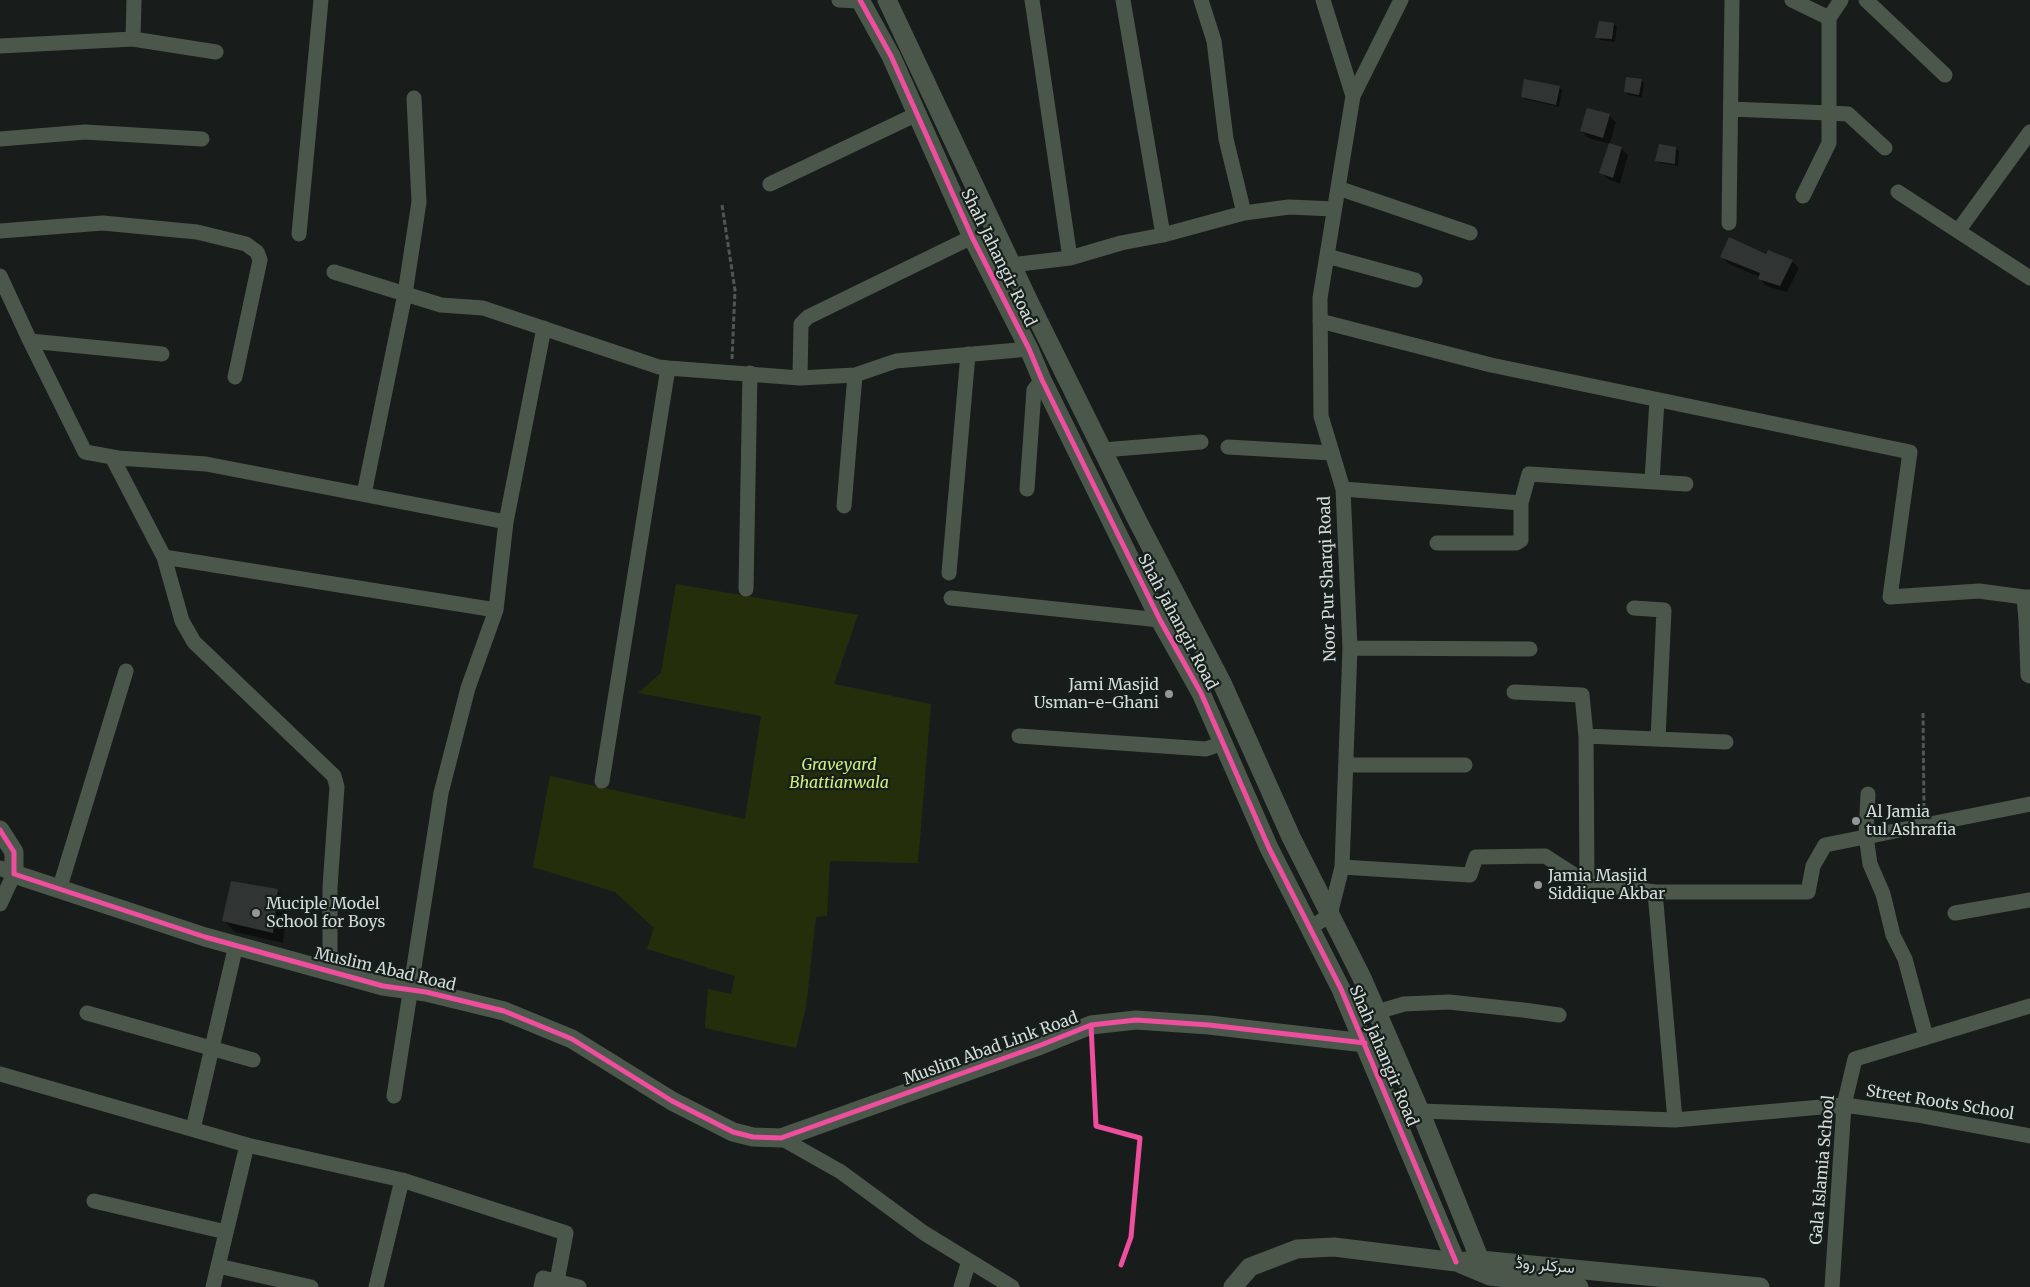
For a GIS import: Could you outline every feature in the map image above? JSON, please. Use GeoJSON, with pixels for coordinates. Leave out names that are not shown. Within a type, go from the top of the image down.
{"type":"FeatureCollection","features":[{"type":"Feature","properties":{"kind":"street"},"geometry":{"type":"LineString","coordinates":[[133,39],[134,0]]}},
{"type":"Feature","properties":{"kind":"street"},"geometry":{"type":"LineString","coordinates":[[299,234],[322,0]]}},
{"type":"Feature","properties":{"kind":"street"},"geometry":{"type":"LineString","coordinates":[[839,0],[860,0]]}},
{"type":"Feature","properties":{"kind":"street","name":"Shah Jahangir Road"},"geometry":{"type":"LineString","coordinates":[[860,0],[891,56],[972,237],[1029,349],[1042,380],[1160,620],[1201,693],[1269,848],[1341,989],[1456,1262]]}},
{"type":"Feature","properties":{"kind":"street","name":"Shah Jahangir Road"},"geometry":{"type":"LineString","coordinates":[[887,0],[1011,265],[1222,683],[1291,837],[1377,1012],[1420,1111],[1480,1260]]}},
{"type":"Feature","properties":{"kind":"street"},"geometry":{"type":"LineString","coordinates":[[1032,0],[1070,258]]}},
{"type":"Feature","properties":{"kind":"street"},"geometry":{"type":"LineString","coordinates":[[1123,0],[1163,236]]}},
{"type":"Feature","properties":{"kind":"street"},"geometry":{"type":"LineString","coordinates":[[1201,0],[1214,41],[1226,139],[1244,213]]}},
{"type":"Feature","properties":{"kind":"street"},"geometry":{"type":"LineString","coordinates":[[1324,0],[1353,96]]}},
{"type":"Feature","properties":{"kind":"street"},"geometry":{"type":"LineString","coordinates":[[1353,96],[1401,0]]}},
{"type":"Feature","properties":{"kind":"street"},"geometry":{"type":"LineString","coordinates":[[1729,223],[1732,0]]}},
{"type":"Feature","properties":{"kind":"street"},"geometry":{"type":"LineString","coordinates":[[1792,0],[1829,18]]}},
{"type":"Feature","properties":{"kind":"street"},"geometry":{"type":"LineString","coordinates":[[1804,196],[1829,143],[1829,18],[1841,0]]}},
{"type":"Feature","properties":{"kind":"street"},"geometry":{"type":"LineString","coordinates":[[1865,0],[1945,75]]}},
{"type":"Feature","properties":{"kind":"street"},"geometry":{"type":"LineString","coordinates":[[0,46],[133,39],[216,52]]}},
{"type":"Feature","properties":{"kind":"street","name":"Noor Pur Sharqi Road"},"geometry":{"type":"LineString","coordinates":[[1330,915],[1342,867],[1350,648],[1343,489],[1322,416],[1320,298],[1353,96]]}},
{"type":"Feature","properties":{"kind":"street"},"geometry":{"type":"LineString","coordinates":[[364,494],[405,294],[419,202],[414,98]]}},
{"type":"Feature","properties":{"kind":"street"},"geometry":{"type":"LineString","coordinates":[[1731,108],[1848,114],[1885,148]]}},
{"type":"Feature","properties":{"kind":"street"},"geometry":{"type":"LineString","coordinates":[[770,184],[917,114]]}},
{"type":"Feature","properties":{"kind":"street"},"geometry":{"type":"LineString","coordinates":[[0,139],[84,132],[202,139]]}},
{"type":"Feature","properties":{"kind":"street"},"geometry":{"type":"LineString","coordinates":[[1958,231],[2030,132]]}},
{"type":"Feature","properties":{"kind":"street"},"geometry":{"type":"LineString","coordinates":[[1338,188],[1470,233]]}},
{"type":"Feature","properties":{"kind":"street"},"geometry":{"type":"LineString","coordinates":[[1898,192],[2030,278]]}},
{"type":"Feature","properties":{"kind":"street"},"geometry":{"type":"LineString","coordinates":[[1011,265],[1070,258],[1121,243],[1163,236],[1244,213],[1289,207],[1334,209]]}},
{"type":"Feature","properties":{"kind":"street"},"geometry":{"type":"LineString","coordinates":[[0,230],[103,223],[197,232],[246,244],[257,252],[260,260],[235,376]]}},
{"type":"Feature","properties":{"kind":"street"},"geometry":{"type":"LineString","coordinates":[[800,378],[801,324],[808,317],[972,237]]}},
{"type":"Feature","properties":{"kind":"street"},"geometry":{"type":"LineString","coordinates":[[1327,256],[1415,280]]}},
{"type":"Feature","properties":{"kind":"street"},"geometry":{"type":"LineString","coordinates":[[334,272],[441,305],[483,308],[659,367],[668,368],[800,378],[855,375],[896,361],[1029,349]]}},
{"type":"Feature","properties":{"kind":"street"},"geometry":{"type":"LineString","coordinates":[[0,276],[85,452],[206,464],[506,522]]}},
{"type":"Feature","properties":{"kind":"street"},"geometry":{"type":"LineString","coordinates":[[1320,321],[1491,365],[1910,452],[1890,597],[1980,591],[2027,597],[2028,675],[2030,676]]}},
{"type":"Feature","properties":{"kind":"street"},"geometry":{"type":"LineString","coordinates":[[394,1096],[441,793],[468,688],[496,610],[506,522],[544,328]]}},
{"type":"Feature","properties":{"kind":"street"},"geometry":{"type":"LineString","coordinates":[[30,341],[162,354]]}},
{"type":"Feature","properties":{"kind":"street"},"geometry":{"type":"LineString","coordinates":[[949,573],[968,354]]}},
{"type":"Feature","properties":{"kind":"street"},"geometry":{"type":"LineString","coordinates":[[602,781],[668,368]]}},
{"type":"Feature","properties":{"kind":"street"},"geometry":{"type":"LineString","coordinates":[[746,589],[750,373]]}},
{"type":"Feature","properties":{"kind":"street"},"geometry":{"type":"LineString","coordinates":[[844,506],[855,375]]}},
{"type":"Feature","properties":{"kind":"street"},"geometry":{"type":"LineString","coordinates":[[1026,489],[1034,390],[1042,380]]}},
{"type":"Feature","properties":{"kind":"street"},"geometry":{"type":"LineString","coordinates":[[1652,481],[1657,400]]}},
{"type":"Feature","properties":{"kind":"street"},"geometry":{"type":"LineString","coordinates":[[1103,450],[1201,442]]}},
{"type":"Feature","properties":{"kind":"street"},"geometry":{"type":"LineString","coordinates":[[1228,447],[1332,453]]}},
{"type":"Feature","properties":{"kind":"street"},"geometry":{"type":"LineString","coordinates":[[112,456],[164,557],[182,621],[194,642],[334,776],[337,787],[330,886],[330,971]]}},
{"type":"Feature","properties":{"kind":"street"},"geometry":{"type":"LineString","coordinates":[[1437,543],[1516,543],[1521,540],[1520,503],[1529,474],[1686,484]]}},
{"type":"Feature","properties":{"kind":"street"},"geometry":{"type":"LineString","coordinates":[[1343,489],[1520,503]]}},
{"type":"Feature","properties":{"kind":"street"},"geometry":{"type":"LineString","coordinates":[[164,557],[496,610]]}},
{"type":"Feature","properties":{"kind":"street"},"geometry":{"type":"LineString","coordinates":[[951,598],[1160,620]]}},
{"type":"Feature","properties":{"kind":"street"},"geometry":{"type":"LineString","coordinates":[[1634,608],[1664,610],[1658,739]]}},
{"type":"Feature","properties":{"kind":"street"},"geometry":{"type":"LineString","coordinates":[[1350,648],[1530,649]]}},
{"type":"Feature","properties":{"kind":"street"},"geometry":{"type":"LineString","coordinates":[[59,890],[126,671]]}},
{"type":"Feature","properties":{"kind":"street"},"geometry":{"type":"LineString","coordinates":[[1514,692],[1582,696],[1586,736],[1587,883]]}},
{"type":"Feature","properties":{"kind":"street"},"geometry":{"type":"LineString","coordinates":[[1019,736],[1206,749],[1223,743]]}},
{"type":"Feature","properties":{"kind":"street"},"geometry":{"type":"LineString","coordinates":[[1586,736],[1726,742]]}},
{"type":"Feature","properties":{"kind":"street"},"geometry":{"type":"LineString","coordinates":[[1346,765],[1466,765]]}},
{"type":"Feature","properties":{"kind":"street"},"geometry":{"type":"LineString","coordinates":[[1868,794],[1866,836],[1870,864],[1883,894],[1893,936],[1905,959],[1926,1037]]}},
{"type":"Feature","properties":{"kind":"street"},"geometry":{"type":"LineString","coordinates":[[1342,867],[1470,875],[1476,857],[1544,856],[1587,883],[1655,892],[1808,892],[1813,866],[1825,845],[2030,804]]}},
{"type":"Feature","properties":{"kind":"street"},"geometry":{"type":"LineString","coordinates":[[0,830],[14,852],[7,871],[0,904]]}},
{"type":"Feature","properties":{"kind":"street","name":"Muslim Abad Road"},"geometry":{"type":"LineString","coordinates":[[7,871],[59,890],[236,945],[383,986],[426,992],[504,1012],[572,1039],[672,1101],[733,1132],[753,1137],[781,1138]]}},
{"type":"Feature","properties":{"kind":"street"},"geometry":{"type":"LineString","coordinates":[[1655,892],[1675,1120]]}},
{"type":"Feature","properties":{"kind":"street"},"geometry":{"type":"LineString","coordinates":[[1955,914],[2030,900]]}},
{"type":"Feature","properties":{"kind":"street"},"geometry":{"type":"LineString","coordinates":[[1310,928],[1330,915]]}},
{"type":"Feature","properties":{"kind":"street"},"geometry":{"type":"LineString","coordinates":[[193,1129],[236,945]]}},
{"type":"Feature","properties":{"kind":"street"},"geometry":{"type":"LineString","coordinates":[[1377,1012],[1404,1004],[1449,1002],[1559,1015]]}},
{"type":"Feature","properties":{"kind":"street","name":"Gala Islamia School"},"geometry":{"type":"LineString","coordinates":[[1832,1287],[1844,1105],[1856,1058],[2030,1006]]}},
{"type":"Feature","properties":{"kind":"street"},"geometry":{"type":"LineString","coordinates":[[88,1013],[253,1060]]}},
{"type":"Feature","properties":{"kind":"street","name":"Muslim Abad Link Road"},"geometry":{"type":"LineString","coordinates":[[781,1138],[1041,1045],[1091,1025],[1136,1020],[1209,1025],[1365,1043]]}},
{"type":"Feature","properties":{"kind":"street"},"geometry":{"type":"LineString","coordinates":[[0,1074],[247,1144],[402,1180],[566,1233],[557,1281]]}},
{"type":"Feature","properties":{"kind":"street","name":"Street Roots School"},"geometry":{"type":"LineString","coordinates":[[1420,1111],[1675,1120],[1844,1105],[1917,1115],[2030,1136]]}},
{"type":"Feature","properties":{"kind":"street"},"geometry":{"type":"LineString","coordinates":[[781,1138],[841,1172],[924,1233],[1012,1287]]}},
{"type":"Feature","properties":{"kind":"street"},"geometry":{"type":"LineString","coordinates":[[213,1287],[247,1144]]}},
{"type":"Feature","properties":{"kind":"street"},"geometry":{"type":"LineString","coordinates":[[376,1287],[402,1180]]}},
{"type":"Feature","properties":{"kind":"street"},"geometry":{"type":"LineString","coordinates":[[94,1201],[226,1232]]}},
{"type":"Feature","properties":{"kind":"street"},"geometry":{"type":"LineString","coordinates":[[1233,1287],[1250,1267],[1297,1248],[1334,1247],[1456,1262]]}},
{"type":"Feature","properties":{"kind":"street","name":"سرکلر روڈ"},"geometry":{"type":"LineString","coordinates":[[1456,1262],[1480,1260],[1760,1287]]}},
{"type":"Feature","properties":{"kind":"street"},"geometry":{"type":"LineString","coordinates":[[961,1287],[969,1261]]}},
{"type":"Feature","properties":{"kind":"street","name":"سرکلر روڈ"},"geometry":{"type":"LineString","coordinates":[[1456,1262],[1490,1281],[1579,1287]]}},
{"type":"Feature","properties":{"kind":"street"},"geometry":{"type":"LineString","coordinates":[[218,1266],[256,1281],[307,1287]]}},
{"type":"Feature","properties":{"kind":"street"},"geometry":{"type":"LineString","coordinates":[[541,1287],[543,1278],[579,1287]]}},
{"type":"Feature","properties":{"kind":"path"},"geometry":{"type":"LineString","coordinates":[[722,205],[735,290],[731,372]]}},
{"type":"Feature","properties":{"kind":"path"},"geometry":{"type":"LineString","coordinates":[[1923,713],[1924,825]]}},
{"type":"Feature","properties":{"kind":"green space","name":"Graveyard Bhattianwala"},"geometry":{"type":"Polygon","coordinates":[[[676,584],[858,615],[834,684],[931,704],[918,863],[830,861],[827,916],[816,917],[806,1007],[796,1048],[705,1028],[708,989],[731,994],[735,976],[647,949],[654,928],[615,892],[533,867],[550,776],[745,819],[761,716],[638,693],[661,673],[676,584]]]}},
{"type":"Feature","properties":{"kind":"building"},"geometry":{"type":"Polygon","coordinates":[[[1599,21],[1614,23],[1612,39],[1595,38],[1599,21]]]}},
{"type":"Feature","properties":{"kind":"building"},"geometry":{"type":"Polygon","coordinates":[[[1626,77],[1642,79],[1639,95],[1624,92],[1626,77]]]}},
{"type":"Feature","properties":{"kind":"building"},"geometry":{"type":"Polygon","coordinates":[[[1524,79],[1560,86],[1556,105],[1521,97],[1524,79]]]}},
{"type":"Feature","properties":{"kind":"building"},"geometry":{"type":"Polygon","coordinates":[[[1587,108],[1610,114],[1603,138],[1580,131],[1587,108]]]}},
{"type":"Feature","properties":{"kind":"building"},"geometry":{"type":"Polygon","coordinates":[[[1609,143],[1622,147],[1613,178],[1599,173],[1609,143]]]}},
{"type":"Feature","properties":{"kind":"building"},"geometry":{"type":"Polygon","coordinates":[[[1659,144],[1676,147],[1675,164],[1655,161],[1659,144]]]}},
{"type":"Feature","properties":{"kind":"building"},"geometry":{"type":"Polygon","coordinates":[[[1729,237],[1766,254],[1768,250],[1793,260],[1780,286],[1758,279],[1760,273],[1720,257],[1729,237]]]}},
{"type":"Feature","properties":{"kind":"building"},"geometry":{"type":"Polygon","coordinates":[[[231,881],[278,889],[273,933],[222,921],[231,881]]]}},
{"type":"Feature","properties":{"kind":"cycle path"},"geometry":{"type":"LineString","coordinates":[[860,0],[891,56],[972,237],[1029,349],[1042,380],[1160,620],[1201,693],[1269,848],[1341,989],[1456,1262]]}},
{"type":"Feature","properties":{"kind":"cycle path"},"geometry":{"type":"LineString","coordinates":[[0,830],[14,852],[14,874],[205,937],[383,986],[426,992],[504,1011],[572,1039],[672,1101],[733,1132],[753,1137],[781,1138],[1041,1045],[1091,1025],[1136,1020],[1209,1025],[1365,1043]]}},
{"type":"Feature","properties":{"kind":"cycle path"},"geometry":{"type":"LineString","coordinates":[[1091,1025],[1096,1126],[1140,1138],[1131,1237],[1121,1265]]}},
{"type":"Feature","properties":{"kind":"place","name":"Jami Masjid Usman-e-Ghani"},"geometry":{"type":"Point","coordinates":[1169,694]}},
{"type":"Feature","properties":{"kind":"place","name":"Al Jamia tul Ashrafia"},"geometry":{"type":"Point","coordinates":[1856,821]}},
{"type":"Feature","properties":{"kind":"place","name":"Jamia Masjid Siddique Akbar"},"geometry":{"type":"Point","coordinates":[1538,885]}},
{"type":"Feature","properties":{"kind":"place","name":"Muciple Model School for Boys"},"geometry":{"type":"Point","coordinates":[256,913]}}]}
